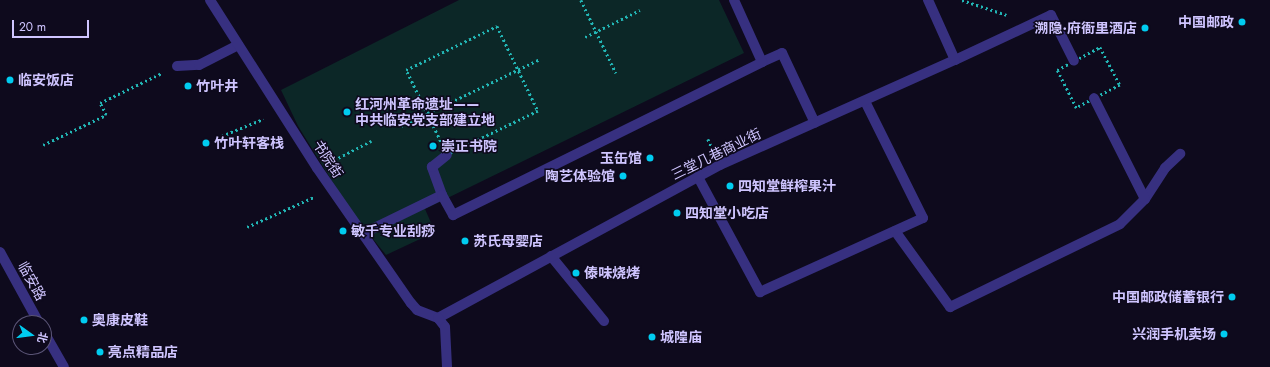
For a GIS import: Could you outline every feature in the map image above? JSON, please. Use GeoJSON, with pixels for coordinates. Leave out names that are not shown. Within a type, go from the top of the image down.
{"type":"FeatureCollection","features":[{"type":"Feature","properties":{"kind":"street","name":"书院街"},"geometry":{"type":"LineString","coordinates":[[210,0],[331,190],[411,303],[417,310],[438,318]]}},
{"type":"Feature","properties":{"kind":"street"},"geometry":{"type":"LineString","coordinates":[[734,0],[762,62]]}},
{"type":"Feature","properties":{"kind":"street"},"geometry":{"type":"LineString","coordinates":[[928,0],[955,60]]}},
{"type":"Feature","properties":{"kind":"street","name":"三堂几巷商业街"},"geometry":{"type":"LineString","coordinates":[[438,318],[698,177],[1051,15],[1074,61]]}},
{"type":"Feature","properties":{"kind":"street"},"geometry":{"type":"LineString","coordinates":[[177,66],[199,65],[238,45]]}},
{"type":"Feature","properties":{"kind":"street"},"geometry":{"type":"LineString","coordinates":[[447,155],[432,167],[442,195],[452,215],[782,53],[815,123]]}},
{"type":"Feature","properties":{"kind":"street"},"geometry":{"type":"LineString","coordinates":[[1094,98],[1146,199]]}},
{"type":"Feature","properties":{"kind":"street"},"geometry":{"type":"LineString","coordinates":[[698,177],[760,292],[895,231],[923,218],[865,101]]}},
{"type":"Feature","properties":{"kind":"street"},"geometry":{"type":"LineString","coordinates":[[895,231],[950,307],[1120,224],[1146,199],[1166,168],[1180,154]]}},
{"type":"Feature","properties":{"kind":"street"},"geometry":{"type":"LineString","coordinates":[[362,234],[442,195]]}},
{"type":"Feature","properties":{"kind":"street","name":"临安路"},"geometry":{"type":"LineString","coordinates":[[0,252],[35,315]]}},
{"type":"Feature","properties":{"kind":"street"},"geometry":{"type":"LineString","coordinates":[[550,256],[604,321]]}},
{"type":"Feature","properties":{"kind":"street"},"geometry":{"type":"LineString","coordinates":[[438,318],[448,338],[447,367]]}},
{"type":"Feature","properties":{"kind":"street"},"geometry":{"type":"LineString","coordinates":[[52,346],[64,367]]}},
{"type":"Feature","properties":{"kind":"path"},"geometry":{"type":"LineString","coordinates":[[581,0],[616,73]]}},
{"type":"Feature","properties":{"kind":"path"},"geometry":{"type":"LineString","coordinates":[[962,0],[1032,24]]}},
{"type":"Feature","properties":{"kind":"path"},"geometry":{"type":"LineString","coordinates":[[585,37],[640,10]]}},
{"type":"Feature","properties":{"kind":"path"},"geometry":{"type":"LineString","coordinates":[[497,26],[518,70],[538,111],[447,155],[406,70],[497,26]]}},
{"type":"Feature","properties":{"kind":"path"},"geometry":{"type":"LineString","coordinates":[[401,126],[540,59]]}},
{"type":"Feature","properties":{"kind":"path"},"geometry":{"type":"LineString","coordinates":[[43,145],[106,115],[100,103],[177,66]]}},
{"type":"Feature","properties":{"kind":"path"},"geometry":{"type":"LineString","coordinates":[[217,138],[280,112]]}},
{"type":"Feature","properties":{"kind":"path"},"geometry":{"type":"LineString","coordinates":[[317,168],[371,141]]}},
{"type":"Feature","properties":{"kind":"path"},"geometry":{"type":"LineString","coordinates":[[247,227],[331,190]]}},
{"type":"Feature","properties":{"kind":"green space","name":"崇正书院"},"geometry":{"type":"Polygon","coordinates":[[[459,0],[719,0],[744,53],[425,209],[435,232],[386,255],[352,213],[298,126],[281,90],[459,0]]]}},
{"type":"Feature","properties":{"kind":"place","name":"中国邮政"},"geometry":{"type":"Point","coordinates":[1242,22]}},
{"type":"Feature","properties":{"kind":"place","name":"溯隐·府衙里酒店"},"geometry":{"type":"Point","coordinates":[1145,28]}},
{"type":"Feature","properties":{"kind":"place","name":"临安饭店"},"geometry":{"type":"Point","coordinates":[10,80]}},
{"type":"Feature","properties":{"kind":"place","name":"竹叶井"},"geometry":{"type":"Point","coordinates":[188,86]}},
{"type":"Feature","properties":{"kind":"place","name":"红河州革命遗址—— 中共临安党支部建立地"},"geometry":{"type":"Point","coordinates":[347,112]}},
{"type":"Feature","properties":{"kind":"place","name":"竹叶轩客栈"},"geometry":{"type":"Point","coordinates":[206,143]}},
{"type":"Feature","properties":{"kind":"place","name":"崇正书院"},"geometry":{"type":"Point","coordinates":[433,146]}},
{"type":"Feature","properties":{"kind":"place","name":"玉缶馆"},"geometry":{"type":"Point","coordinates":[650,158]}},
{"type":"Feature","properties":{"kind":"place","name":"陶艺体验馆"},"geometry":{"type":"Point","coordinates":[623,176]}},
{"type":"Feature","properties":{"kind":"place","name":"四知堂鲜榨果汁"},"geometry":{"type":"Point","coordinates":[730,186]}},
{"type":"Feature","properties":{"kind":"place","name":"四知堂小吃店"},"geometry":{"type":"Point","coordinates":[677,213]}},
{"type":"Feature","properties":{"kind":"place","name":"敏千专业刮痧"},"geometry":{"type":"Point","coordinates":[343,231]}},
{"type":"Feature","properties":{"kind":"place","name":"苏氏母婴店"},"geometry":{"type":"Point","coordinates":[465,241]}},
{"type":"Feature","properties":{"kind":"place","name":"傣味烧烤"},"geometry":{"type":"Point","coordinates":[576,273]}},
{"type":"Feature","properties":{"kind":"place","name":"中国邮政储蓄银行"},"geometry":{"type":"Point","coordinates":[1232,297]}},
{"type":"Feature","properties":{"kind":"place","name":"奥康皮鞋"},"geometry":{"type":"Point","coordinates":[84,320]}},
{"type":"Feature","properties":{"kind":"place","name":"兴润手机卖场"},"geometry":{"type":"Point","coordinates":[1224,334]}},
{"type":"Feature","properties":{"kind":"place","name":"城隍庙"},"geometry":{"type":"Point","coordinates":[652,337]}},
{"type":"Feature","properties":{"kind":"place","name":"亮点精品店"},"geometry":{"type":"Point","coordinates":[100,352]}}]}
